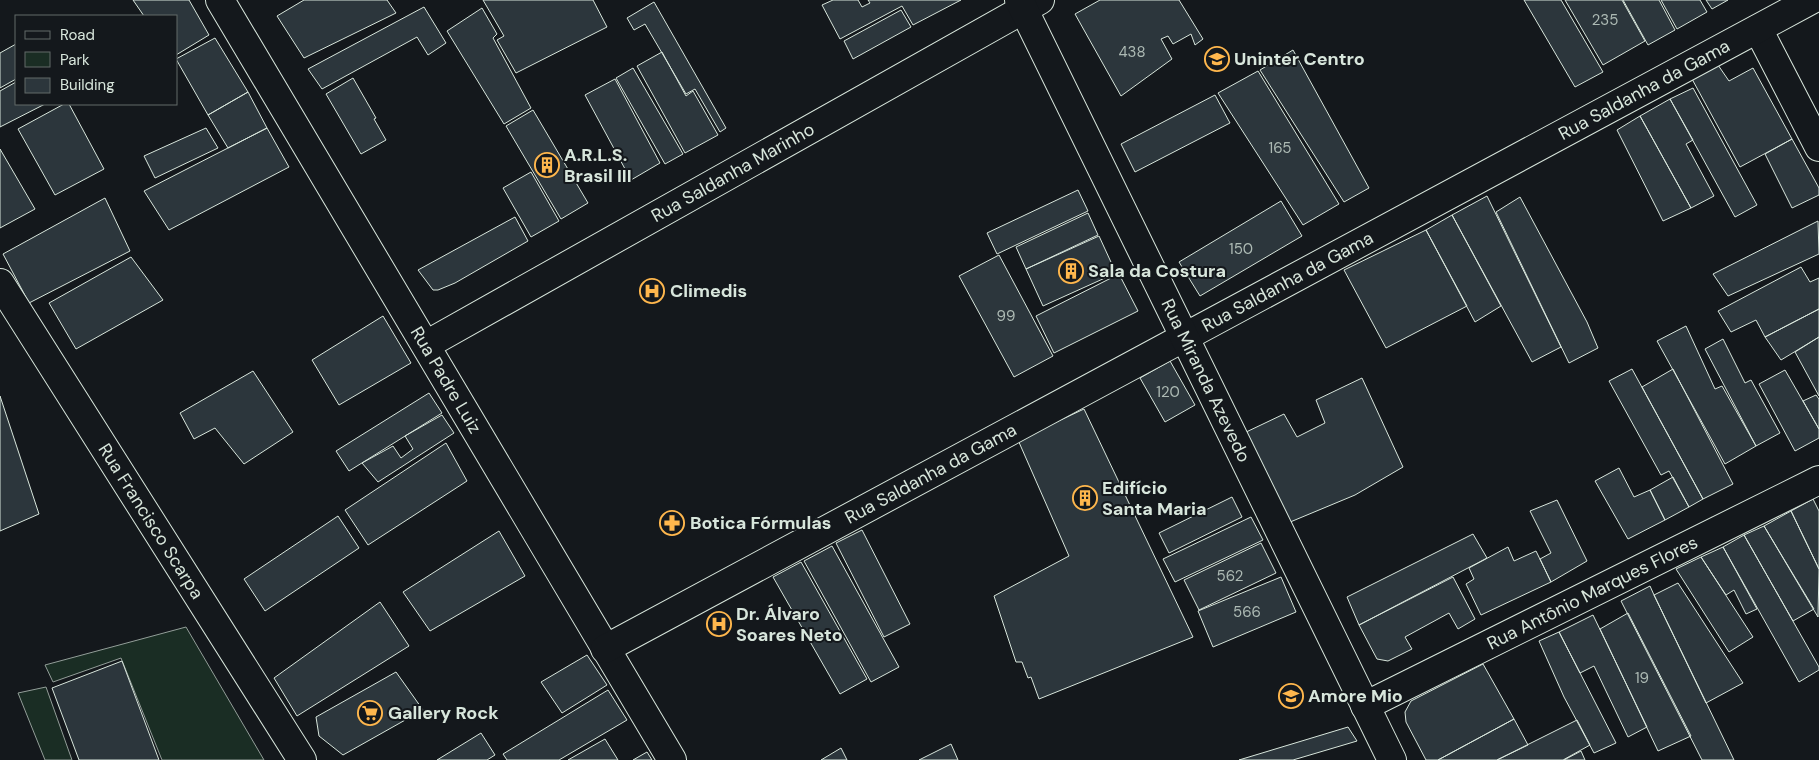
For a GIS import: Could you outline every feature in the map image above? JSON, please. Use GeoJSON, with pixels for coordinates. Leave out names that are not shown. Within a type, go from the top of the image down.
{"type":"FeatureCollection","features":[{"type":"Feature","properties":{"kind":"street","name":"Rua Padre Luiz"},"geometry":{"type":"LineString","coordinates":[[220,0],[672,760]]}},
{"type":"Feature","properties":{"kind":"street","name":"Rua Saldanha da Gama"},"geometry":{"type":"LineString","coordinates":[[605,649],[1812,0]]}},
{"type":"Feature","properties":{"kind":"street","name":"Rua Saldanha Marinho"},"geometry":{"type":"LineString","coordinates":[[426,345],[1028,3]]}},
{"type":"Feature","properties":{"kind":"street","name":"Rua Miranda Azevedo"},"geometry":{"type":"LineString","coordinates":[[1028,3],[1184,337],[1392,760]]}},
{"type":"Feature","properties":{"kind":"street"},"geometry":{"type":"LineString","coordinates":[[1758,29],[1819,147]]}},
{"type":"Feature","properties":{"kind":"street","name":"Rua Francisco Scarpa"},"geometry":{"type":"LineString","coordinates":[[0,283],[302,760]]}},
{"type":"Feature","properties":{"kind":"street","name":"Rua Antônio Marques Flores"},"geometry":{"type":"LineString","coordinates":[[1365,706],[1819,480]]}},
{"type":"Feature","properties":{"kind":"green space"},"geometry":{"type":"Polygon","coordinates":[[[186,627],[264,760],[162,760],[121,658],[53,682],[45,665],[186,627]]]}},
{"type":"Feature","properties":{"kind":"green space"},"geometry":{"type":"Polygon","coordinates":[[[46,687],[72,760],[45,760],[18,693],[46,687]]]}},
{"type":"Feature","properties":{"kind":"building"},"geometry":{"type":"Polygon","coordinates":[[[133,0],[189,0],[209,35],[178,54],[178,15],[143,15],[133,0]]]}},
{"type":"Feature","properties":{"kind":"building"},"geometry":{"type":"Polygon","coordinates":[[[304,0],[387,0],[396,13],[304,58],[277,16],[304,0]]]}},
{"type":"Feature","properties":{"kind":"building"},"geometry":{"type":"Polygon","coordinates":[[[483,0],[593,0],[607,27],[516,73],[497,40],[504,36],[483,0]]]}},
{"type":"Feature","properties":{"kind":"building"},"geometry":{"type":"Polygon","coordinates":[[[833,0],[858,0],[862,7],[870,3],[868,0],[961,0],[913,25],[902,6],[840,39],[822,5],[833,0]]]}},
{"type":"Feature","properties":{"kind":"building"},"geometry":{"type":"Polygon","coordinates":[[[1100,0],[1179,0],[1203,39],[1195,45],[1191,34],[1173,44],[1168,36],[1161,39],[1172,59],[1121,96],[1075,14],[1100,0]]]}},
{"type":"Feature","properties":{"kind":"building"},"geometry":{"type":"Polygon","coordinates":[[[1524,0],[1561,0],[1603,72],[1575,87],[1524,0]]]}},
{"type":"Feature","properties":{"kind":"building"},"geometry":{"type":"Polygon","coordinates":[[[1565,0],[1622,0],[1645,41],[1603,65],[1565,0]]]}},
{"type":"Feature","properties":{"kind":"building"},"geometry":{"type":"Polygon","coordinates":[[[1623,0],[1659,0],[1675,30],[1648,45],[1623,0]]]}},
{"type":"Feature","properties":{"kind":"building"},"geometry":{"type":"Polygon","coordinates":[[[1661,0],[1700,0],[1707,12],[1677,29],[1661,0]]]}},
{"type":"Feature","properties":{"kind":"building"},"geometry":{"type":"Polygon","coordinates":[[[1706,0],[1728,0],[1712,9],[1706,0]]]}},
{"type":"Feature","properties":{"kind":"building"},"geometry":{"type":"Polygon","coordinates":[[[654,2],[726,128],[720,132],[695,89],[686,94],[645,24],[634,30],[627,18],[654,2]]]}},
{"type":"Feature","properties":{"kind":"building"},"geometry":{"type":"Polygon","coordinates":[[[424,7],[446,43],[428,55],[417,37],[322,89],[308,69],[424,7]]]}},
{"type":"Feature","properties":{"kind":"building"},"geometry":{"type":"Polygon","coordinates":[[[482,8],[497,34],[493,38],[531,108],[504,124],[447,31],[482,8]]]}},
{"type":"Feature","properties":{"kind":"building"},"geometry":{"type":"Polygon","coordinates":[[[901,10],[911,27],[853,59],[844,41],[901,10]]]}},
{"type":"Feature","properties":{"kind":"building"},"geometry":{"type":"Polygon","coordinates":[[[215,38],[248,92],[208,115],[178,62],[178,58],[215,38]]]}},
{"type":"Feature","properties":{"kind":"building"},"geometry":{"type":"Polygon","coordinates":[[[15,45],[15,80],[0,88],[0,53],[15,45]]]}},
{"type":"Feature","properties":{"kind":"building"},"geometry":{"type":"Polygon","coordinates":[[[1293,50],[1369,188],[1344,202],[1260,70],[1293,50]]]}},
{"type":"Feature","properties":{"kind":"building"},"geometry":{"type":"Polygon","coordinates":[[[662,52],[686,96],[693,91],[718,135],[685,153],[637,66],[662,52]]]}},
{"type":"Feature","properties":{"kind":"building"},"geometry":{"type":"Polygon","coordinates":[[[1718,65],[1729,81],[1753,68],[1792,139],[1740,167],[1692,79],[1718,65]]]}},
{"type":"Feature","properties":{"kind":"building"},"geometry":{"type":"Polygon","coordinates":[[[633,68],[683,154],[665,164],[616,78],[633,68]]]}},
{"type":"Feature","properties":{"kind":"building"},"geometry":{"type":"Polygon","coordinates":[[[1258,71],[1339,204],[1303,225],[1218,93],[1258,71]]]}},
{"type":"Feature","properties":{"kind":"building"},"geometry":{"type":"Polygon","coordinates":[[[353,78],[376,118],[374,119],[386,140],[361,154],[326,94],[353,78]]]}},
{"type":"Feature","properties":{"kind":"building"},"geometry":{"type":"Polygon","coordinates":[[[615,79],[660,163],[631,180],[585,95],[615,79]]]}},
{"type":"Feature","properties":{"kind":"building"},"geometry":{"type":"Polygon","coordinates":[[[15,83],[15,105],[43,105],[0,127],[0,91],[15,83]]]}},
{"type":"Feature","properties":{"kind":"building"},"geometry":{"type":"Polygon","coordinates":[[[1693,88],[1757,205],[1735,217],[1670,99],[1693,88]]]}},
{"type":"Feature","properties":{"kind":"building"},"geometry":{"type":"Polygon","coordinates":[[[248,92],[267,128],[228,148],[208,115],[248,92]]]}},
{"type":"Feature","properties":{"kind":"building"},"geometry":{"type":"Polygon","coordinates":[[[1215,95],[1230,123],[1135,172],[1121,144],[1215,95]]]}},
{"type":"Feature","properties":{"kind":"building"},"geometry":{"type":"Polygon","coordinates":[[[1670,99],[1693,140],[1686,144],[1714,196],[1691,208],[1640,116],[1670,99]]]}},
{"type":"Feature","properties":{"kind":"building"},"geometry":{"type":"Polygon","coordinates":[[[62,105],[70,105],[104,169],[55,195],[18,129],[62,105]]]}},
{"type":"Feature","properties":{"kind":"building","name":"A.R.L.S. Brasil III"},"geometry":{"type":"Polygon","coordinates":[[[533,110],[588,203],[561,219],[506,126],[533,110]]]}},
{"type":"Feature","properties":{"kind":"building"},"geometry":{"type":"Polygon","coordinates":[[[1640,116],[1691,208],[1663,221],[1617,130],[1640,116]]]}},
{"type":"Feature","properties":{"kind":"building"},"geometry":{"type":"Polygon","coordinates":[[[206,128],[218,148],[155,178],[144,156],[206,128]]]}},
{"type":"Feature","properties":{"kind":"building"},"geometry":{"type":"Polygon","coordinates":[[[267,128],[289,167],[169,230],[144,191],[267,128]]]}},
{"type":"Feature","properties":{"kind":"building"},"geometry":{"type":"Polygon","coordinates":[[[1792,139],[1819,188],[1819,195],[1792,208],[1765,154],[1792,139]]]}},
{"type":"Feature","properties":{"kind":"building"},"geometry":{"type":"Polygon","coordinates":[[[0,149],[35,209],[0,228],[0,149]]]}},
{"type":"Feature","properties":{"kind":"building"},"geometry":{"type":"Polygon","coordinates":[[[531,172],[559,221],[531,237],[503,188],[531,172]]]}},
{"type":"Feature","properties":{"kind":"building"},"geometry":{"type":"Polygon","coordinates":[[[1078,190],[1088,211],[997,254],[987,233],[1078,190]]]}},
{"type":"Feature","properties":{"kind":"building"},"geometry":{"type":"Polygon","coordinates":[[[1487,196],[1561,347],[1532,362],[1452,215],[1487,196]]]}},
{"type":"Feature","properties":{"kind":"building"},"geometry":{"type":"Polygon","coordinates":[[[1520,197],[1587,322],[1598,348],[1569,363],[1496,212],[1520,197]]]}},
{"type":"Feature","properties":{"kind":"building"},"geometry":{"type":"Polygon","coordinates":[[[105,198],[130,251],[29,303],[3,254],[105,198]]]}},
{"type":"Feature","properties":{"kind":"building"},"geometry":{"type":"Polygon","coordinates":[[[1281,201],[1302,236],[1200,296],[1179,262],[1281,201]]]}},
{"type":"Feature","properties":{"kind":"building"},"geometry":{"type":"Polygon","coordinates":[[[1088,213],[1098,235],[1026,269],[1016,247],[1088,213]]]}},
{"type":"Feature","properties":{"kind":"building"},"geometry":{"type":"Polygon","coordinates":[[[1452,215],[1501,306],[1475,322],[1426,230],[1452,215]]]}},
{"type":"Feature","properties":{"kind":"building"},"geometry":{"type":"Polygon","coordinates":[[[515,217],[528,241],[455,283],[438,290],[433,290],[418,270],[515,217]]]}},
{"type":"Feature","properties":{"kind":"building"},"geometry":{"type":"Polygon","coordinates":[[[1818,221],[1819,254],[1728,296],[1713,274],[1818,221]]]}},
{"type":"Feature","properties":{"kind":"building"},"geometry":{"type":"Polygon","coordinates":[[[1426,230],[1467,306],[1386,348],[1344,270],[1426,230]]]}},
{"type":"Feature","properties":{"kind":"building","name":"Sala da Costura"},"geometry":{"type":"Polygon","coordinates":[[[1099,236],[1116,273],[1043,306],[1026,269],[1099,236]]]}},
{"type":"Feature","properties":{"kind":"building"},"geometry":{"type":"Polygon","coordinates":[[[999,255],[1053,356],[1014,377],[959,276],[999,255]]]}},
{"type":"Feature","properties":{"kind":"building"},"geometry":{"type":"Polygon","coordinates":[[[131,257],[163,300],[76,349],[49,303],[131,257]]]}},
{"type":"Feature","properties":{"kind":"building"},"geometry":{"type":"Polygon","coordinates":[[[1801,267],[1810,282],[1819,278],[1819,309],[1765,337],[1756,320],[1731,332],[1718,311],[1801,267]]]}},
{"type":"Feature","properties":{"kind":"building"},"geometry":{"type":"Polygon","coordinates":[[[1119,274],[1138,311],[1054,353],[1036,316],[1119,274]]]}},
{"type":"Feature","properties":{"kind":"building"},"geometry":{"type":"Polygon","coordinates":[[[1819,309],[1819,337],[1781,360],[1765,337],[1819,309]]]}},
{"type":"Feature","properties":{"kind":"building"},"geometry":{"type":"Polygon","coordinates":[[[383,316],[411,363],[339,405],[312,360],[383,316]]]}},
{"type":"Feature","properties":{"kind":"building"},"geometry":{"type":"Polygon","coordinates":[[[1686,326],[1715,389],[1722,386],[1756,446],[1725,464],[1657,341],[1686,326]]]}},
{"type":"Feature","properties":{"kind":"building"},"geometry":{"type":"Polygon","coordinates":[[[1819,337],[1819,396],[1795,352],[1819,337]]]}},
{"type":"Feature","properties":{"kind":"building"},"geometry":{"type":"Polygon","coordinates":[[[1723,339],[1745,383],[1751,380],[1780,433],[1756,446],[1705,349],[1723,339]]]}},
{"type":"Feature","properties":{"kind":"building"},"geometry":{"type":"Polygon","coordinates":[[[1170,361],[1195,405],[1165,422],[1140,378],[1170,361]]]}},
{"type":"Feature","properties":{"kind":"building"},"geometry":{"type":"Polygon","coordinates":[[[1632,369],[1703,499],[1689,507],[1669,471],[1661,475],[1609,381],[1632,369]]]}},
{"type":"Feature","properties":{"kind":"building"},"geometry":{"type":"Polygon","coordinates":[[[1673,369],[1733,484],[1703,499],[1642,387],[1673,369]]]}},
{"type":"Feature","properties":{"kind":"building"},"geometry":{"type":"Polygon","coordinates":[[[1785,370],[1819,429],[1819,438],[1795,451],[1759,384],[1785,370]]]}},
{"type":"Feature","properties":{"kind":"building"},"geometry":{"type":"Polygon","coordinates":[[[253,371],[293,432],[244,464],[215,428],[194,439],[180,413],[253,371]]]}},
{"type":"Feature","properties":{"kind":"building"},"geometry":{"type":"Polygon","coordinates":[[[1362,378],[1403,467],[1355,495],[1283,525],[1242,434],[1284,414],[1297,437],[1325,423],[1316,400],[1362,378]]]}},
{"type":"Feature","properties":{"kind":"building"},"geometry":{"type":"Polygon","coordinates":[[[429,393],[442,413],[349,471],[336,451],[429,393]]]}},
{"type":"Feature","properties":{"kind":"building"},"geometry":{"type":"Polygon","coordinates":[[[1816,395],[1819,399],[1819,429],[1803,401],[1816,395]]]}},
{"type":"Feature","properties":{"kind":"building"},"geometry":{"type":"Polygon","coordinates":[[[0,396],[39,514],[0,531],[0,396]]]}},
{"type":"Feature","properties":{"kind":"building","name":"Edifício Santa Maria"},"geometry":{"type":"Polygon","coordinates":[[[1084,409],[1193,637],[1039,699],[1031,677],[1028,678],[1022,662],[1016,662],[994,596],[1069,556],[1018,440],[1084,409]]]}},
{"type":"Feature","properties":{"kind":"building"},"geometry":{"type":"Polygon","coordinates":[[[442,415],[454,433],[378,482],[362,463],[393,446],[401,458],[413,449],[405,436],[442,415]]]}},
{"type":"Feature","properties":{"kind":"building"},"geometry":{"type":"Polygon","coordinates":[[[446,443],[467,481],[368,545],[345,510],[446,443]]]}},
{"type":"Feature","properties":{"kind":"building"},"geometry":{"type":"Polygon","coordinates":[[[1619,468],[1634,497],[1650,490],[1665,520],[1628,539],[1595,481],[1619,468]]]}},
{"type":"Feature","properties":{"kind":"building"},"geometry":{"type":"Polygon","coordinates":[[[1673,477],[1689,507],[1665,520],[1650,490],[1673,477]]]}},
{"type":"Feature","properties":{"kind":"building"},"geometry":{"type":"Polygon","coordinates":[[[1232,497],[1242,517],[1169,553],[1159,533],[1232,497]]]}},
{"type":"Feature","properties":{"kind":"building"},"geometry":{"type":"Polygon","coordinates":[[[1813,499],[1819,511],[1819,569],[1791,511],[1813,499]]]}},
{"type":"Feature","properties":{"kind":"building"},"geometry":{"type":"Polygon","coordinates":[[[1557,500],[1587,561],[1551,582],[1540,559],[1551,553],[1530,511],[1557,500]]]}},
{"type":"Feature","properties":{"kind":"building"},"geometry":{"type":"Polygon","coordinates":[[[1791,511],[1819,569],[1818,617],[1764,526],[1791,511]]]}},
{"type":"Feature","properties":{"kind":"building"},"geometry":{"type":"Polygon","coordinates":[[[338,516],[359,548],[265,611],[244,579],[338,516]]]}},
{"type":"Feature","properties":{"kind":"building"},"geometry":{"type":"Polygon","coordinates":[[[1251,517],[1263,540],[1175,582],[1163,559],[1251,517]]]}},
{"type":"Feature","properties":{"kind":"building"},"geometry":{"type":"Polygon","coordinates":[[[1764,526],[1814,609],[1793,621],[1744,535],[1764,526]]]}},
{"type":"Feature","properties":{"kind":"building"},"geometry":{"type":"Polygon","coordinates":[[[862,530],[910,624],[884,637],[836,543],[862,530]]]}},
{"type":"Feature","properties":{"kind":"building"},"geometry":{"type":"Polygon","coordinates":[[[499,531],[525,576],[430,631],[403,592],[499,531]]]}},
{"type":"Feature","properties":{"kind":"building"},"geometry":{"type":"Polygon","coordinates":[[[1473,534],[1487,558],[1359,625],[1347,597],[1473,534]]]}},
{"type":"Feature","properties":{"kind":"building"},"geometry":{"type":"Polygon","coordinates":[[[1744,535],[1819,667],[1819,670],[1799,682],[1723,547],[1744,535]]]}},
{"type":"Feature","properties":{"kind":"building"},"geometry":{"type":"Polygon","coordinates":[[[1261,543],[1276,573],[1199,610],[1184,580],[1261,543]]]}},
{"type":"Feature","properties":{"kind":"building"},"geometry":{"type":"Polygon","coordinates":[[[832,546],[899,667],[871,682],[804,561],[832,546]]]}},
{"type":"Feature","properties":{"kind":"building"},"geometry":{"type":"Polygon","coordinates":[[[1508,547],[1514,561],[1536,551],[1551,582],[1481,615],[1466,584],[1474,579],[1469,568],[1508,547]]]}},
{"type":"Feature","properties":{"kind":"building"},"geometry":{"type":"Polygon","coordinates":[[[1723,547],[1757,609],[1746,614],[1734,590],[1726,595],[1701,557],[1723,547]]]}},
{"type":"Feature","properties":{"kind":"building"},"geometry":{"type":"Polygon","coordinates":[[[1701,557],[1753,637],[1729,652],[1676,569],[1701,557]]]}},
{"type":"Feature","properties":{"kind":"building"},"geometry":{"type":"Polygon","coordinates":[[[801,562],[867,679],[840,694],[773,577],[801,562]]]}},
{"type":"Feature","properties":{"kind":"building"},"geometry":{"type":"Polygon","coordinates":[[[1281,577],[1296,612],[1213,647],[1198,611],[1281,577]]]}},
{"type":"Feature","properties":{"kind":"building"},"geometry":{"type":"Polygon","coordinates":[[[1453,577],[1475,619],[1458,629],[1449,613],[1405,637],[1412,649],[1388,661],[1377,659],[1359,625],[1453,577]]]}},
{"type":"Feature","properties":{"kind":"building"},"geometry":{"type":"Polygon","coordinates":[[[1678,583],[1743,683],[1706,703],[1654,595],[1678,583]]]}},
{"type":"Feature","properties":{"kind":"building"},"geometry":{"type":"Polygon","coordinates":[[[1650,586],[1734,760],[1702,760],[1621,601],[1650,586]]]}},
{"type":"Feature","properties":{"kind":"building"},"geometry":{"type":"Polygon","coordinates":[[[380,602],[409,646],[297,716],[274,678],[380,602]]]}},
{"type":"Feature","properties":{"kind":"building"},"geometry":{"type":"Polygon","coordinates":[[[1628,613],[1691,736],[1658,751],[1600,629],[1628,613]]]}},
{"type":"Feature","properties":{"kind":"building"},"geometry":{"type":"Polygon","coordinates":[[[1593,615],[1647,727],[1628,737],[1594,666],[1580,673],[1559,632],[1593,615]]]}},
{"type":"Feature","properties":{"kind":"building"},"geometry":{"type":"Polygon","coordinates":[[[1559,632],[1616,743],[1594,753],[1564,697],[1539,641],[1559,632]]]}},
{"type":"Feature","properties":{"kind":"building"},"geometry":{"type":"Polygon","coordinates":[[[587,655],[607,685],[562,713],[541,682],[587,655]]]}},
{"type":"Feature","properties":{"kind":"building"},"geometry":{"type":"Polygon","coordinates":[[[122,661],[159,760],[79,760],[52,688],[122,661]]]}},
{"type":"Feature","properties":{"kind":"building"},"geometry":{"type":"Polygon","coordinates":[[[1483,664],[1514,719],[1438,760],[1426,760],[1406,722],[1405,712],[1411,701],[1483,664]]]}},
{"type":"Feature","properties":{"kind":"building","name":"Gallery Rock"},"geometry":{"type":"Polygon","coordinates":[[[396,672],[423,710],[343,755],[319,736],[316,717],[396,672]]]}},
{"type":"Feature","properties":{"kind":"building"},"geometry":{"type":"Polygon","coordinates":[[[608,690],[627,720],[559,760],[507,760],[503,754],[608,690]]]}},
{"type":"Feature","properties":{"kind":"building"},"geometry":{"type":"Polygon","coordinates":[[[1514,719],[1528,745],[1497,760],[1438,760],[1514,719]]]}},
{"type":"Feature","properties":{"kind":"building"},"geometry":{"type":"Polygon","coordinates":[[[1577,720],[1590,745],[1563,760],[1497,760],[1577,720]]]}},
{"type":"Feature","properties":{"kind":"building"},"geometry":{"type":"Polygon","coordinates":[[[1348,727],[1357,741],[1293,760],[1239,760],[1348,727]]]}},
{"type":"Feature","properties":{"kind":"building"},"geometry":{"type":"Polygon","coordinates":[[[481,733],[495,755],[487,760],[437,760],[481,733]]]}},
{"type":"Feature","properties":{"kind":"building"},"geometry":{"type":"Polygon","coordinates":[[[605,739],[618,760],[568,760],[605,739]]]}},
{"type":"Feature","properties":{"kind":"building"},"geometry":{"type":"Polygon","coordinates":[[[951,744],[958,760],[919,760],[951,744]]]}},
{"type":"Feature","properties":{"kind":"building"},"geometry":{"type":"Polygon","coordinates":[[[841,748],[847,760],[821,760],[841,748]]]}},
{"type":"Feature","properties":{"kind":"building"},"geometry":{"type":"Polygon","coordinates":[[[1581,751],[1585,760],[1564,760],[1581,751]]]}},
{"type":"Feature","properties":{"kind":"building"},"geometry":{"type":"Polygon","coordinates":[[[647,752],[652,760],[633,760],[647,752]]]}},
{"type":"Feature","properties":{"kind":"place","name":"Uninter Centro"},"geometry":{"type":"Point","coordinates":[1217,59]}},
{"type":"Feature","properties":{"kind":"place","name":"A.R.L.S. Brasil III"},"geometry":{"type":"Point","coordinates":[547,165]}},
{"type":"Feature","properties":{"kind":"place","name":"Sala da Costura"},"geometry":{"type":"Point","coordinates":[1071,271]}},
{"type":"Feature","properties":{"kind":"place","name":"Climedis"},"geometry":{"type":"Point","coordinates":[652,291]}},
{"type":"Feature","properties":{"kind":"place","name":"Edifício Santa Maria"},"geometry":{"type":"Point","coordinates":[1085,498]}},
{"type":"Feature","properties":{"kind":"place","name":"Botica Fórmulas"},"geometry":{"type":"Point","coordinates":[672,523]}},
{"type":"Feature","properties":{"kind":"place","name":"Dr. Álvaro Soares Neto"},"geometry":{"type":"Point","coordinates":[719,624]}},
{"type":"Feature","properties":{"kind":"place","name":"Amore Mio"},"geometry":{"type":"Point","coordinates":[1291,696]}},
{"type":"Feature","properties":{"kind":"place","name":"Gallery Rock"},"geometry":{"type":"Point","coordinates":[370,713]}}]}
